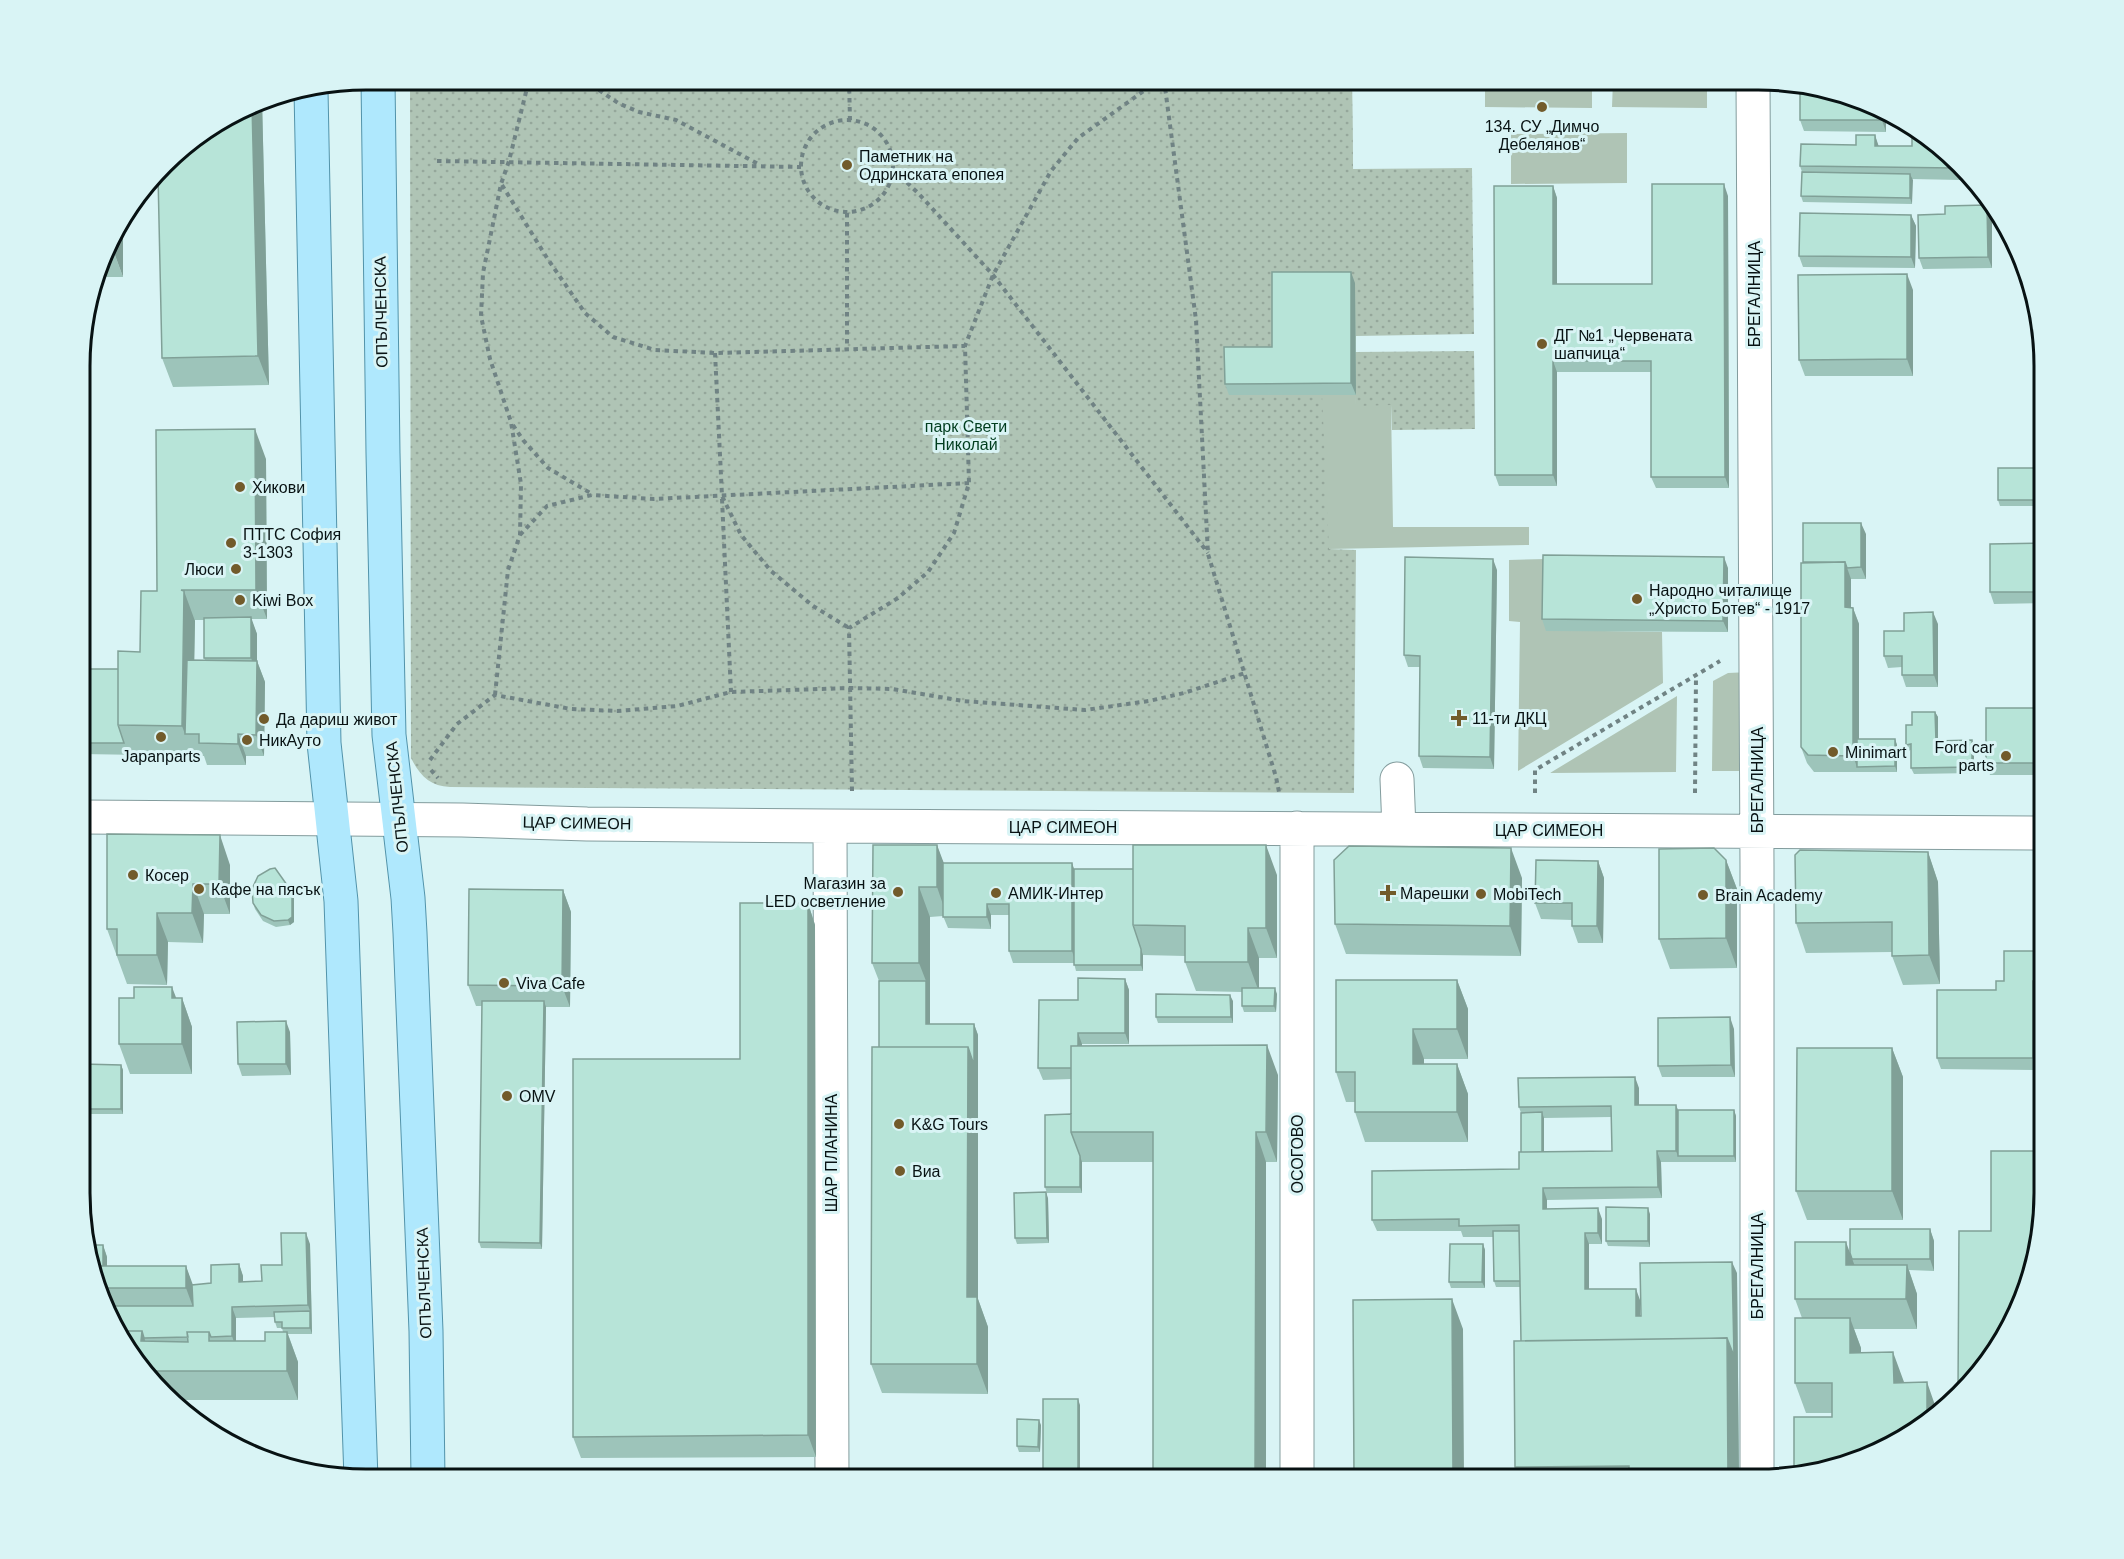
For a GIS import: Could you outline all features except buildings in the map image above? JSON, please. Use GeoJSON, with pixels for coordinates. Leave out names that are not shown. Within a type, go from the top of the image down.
{"type":"FeatureCollection","features":[{"type":"Feature","properties":{"kind":"main road","name":"ОПЪЛЧЕНСКА"},"geometry":{"type":"LineString","coordinates":[[378,90],[389,735],[410,933],[426,1330],[428,1469]]}},
{"type":"Feature","properties":{"kind":"main road"},"geometry":{"type":"LineString","coordinates":[[311,95],[324,743],[341,904],[362,1469]]}},
{"type":"Feature","properties":{"kind":"street","name":"БРЕГАЛНИЦА"},"geometry":{"type":"LineString","coordinates":[[1753,90],[1757,831],[1757,1469]]}},
{"type":"Feature","properties":{"kind":"street"},"geometry":{"type":"LineString","coordinates":[[1397,779],[1399,829]]}},
{"type":"Feature","properties":{"kind":"street","name":"ЦАР СИМЕОН"},"geometry":{"type":"LineString","coordinates":[[90,817],[830,826],[2034,833]]}},
{"type":"Feature","properties":{"kind":"street","name":"ШАР ПЛАНИНА"},"geometry":{"type":"LineString","coordinates":[[830,826],[832,1469]]}},
{"type":"Feature","properties":{"kind":"street","name":"ОСОГОВО"},"geometry":{"type":"LineString","coordinates":[[1297,828],[1297,1469]]}},
{"type":"Feature","properties":{"kind":"path"},"geometry":{"type":"LineString","coordinates":[[495,696],[508,570],[520,535],[521,484],[511,423],[490,359],[481,316],[483,273],[501,184],[527,90]]}},
{"type":"Feature","properties":{"kind":"path"},"geometry":{"type":"LineString","coordinates":[[599,90],[618,103],[639,112],[676,120],[760,166]]}},
{"type":"Feature","properties":{"kind":"path"},"geometry":{"type":"LineString","coordinates":[[849,90],[850,120]]}},
{"type":"Feature","properties":{"kind":"path"},"geometry":{"type":"LineString","coordinates":[[849,628],[898,598],[928,572],[954,533],[969,483],[965,346],[993,275],[1051,171],[1078,138],[1145,90]]}},
{"type":"Feature","properties":{"kind":"path"},"geometry":{"type":"LineString","coordinates":[[1165,90],[1196,320],[1208,554],[1279,792]]}},
{"type":"Feature","properties":{"kind":"path"},"geometry":{"type":"LineString","coordinates":[[850,120],[867,124],[882,136],[892,152],[894,170],[889,187],[879,201],[864,210],[847,213],[829,209],[814,200],[804,184],[801,167],[804,148],[815,132],[831,122],[850,120]]}},
{"type":"Feature","properties":{"kind":"path"},"geometry":{"type":"LineString","coordinates":[[437,161],[801,167]]}},
{"type":"Feature","properties":{"kind":"path"},"geometry":{"type":"LineString","coordinates":[[894,170],[993,275],[1208,554]]}},
{"type":"Feature","properties":{"kind":"path"},"geometry":{"type":"LineString","coordinates":[[501,184],[547,258],[585,313],[613,337],[655,350],[715,353],[965,346]]}},
{"type":"Feature","properties":{"kind":"path"},"geometry":{"type":"LineString","coordinates":[[847,213],[847,348]]}},
{"type":"Feature","properties":{"kind":"path"},"geometry":{"type":"LineString","coordinates":[[715,353],[731,692]]}},
{"type":"Feature","properties":{"kind":"path"},"geometry":{"type":"LineString","coordinates":[[511,423],[548,468],[592,495]]}},
{"type":"Feature","properties":{"kind":"path"},"geometry":{"type":"LineString","coordinates":[[520,535],[547,506],[592,495],[654,499],[969,483]]}},
{"type":"Feature","properties":{"kind":"path"},"geometry":{"type":"LineString","coordinates":[[722,496],[741,535],[771,571],[813,606],[849,628]]}},
{"type":"Feature","properties":{"kind":"path"},"geometry":{"type":"LineString","coordinates":[[849,628],[852,786]]}},
{"type":"Feature","properties":{"kind":"path"},"geometry":{"type":"LineString","coordinates":[[1535,793],[1535,770],[1723,660],[1756,658]]}},
{"type":"Feature","properties":{"kind":"path"},"geometry":{"type":"LineString","coordinates":[[426,765],[457,724],[495,696],[571,709],[617,711],[677,706],[731,692],[850,688],[892,689],[963,701],[1085,710],[1149,702],[1245,673]]}},
{"type":"Feature","properties":{"kind":"path"},"geometry":{"type":"LineString","coordinates":[[1695,793],[1696,674]]}},
{"type":"Feature","properties":{"kind":"green space","name":"парк Свети Николай"},"geometry":{"type":"Polygon","coordinates":[[[410,90],[1352,90],[1353,169],[1472,168],[1474,334],[1356,336],[1355,352],[1474,351],[1475,429],[1392,430],[1391,405],[1356,406],[1355,395],[1322,395],[1329,549],[1356,550],[1354,793],[450,787],[437,785],[426,779],[411,758],[410,90]]]}},
{"type":"Feature","properties":{"kind":"green space"},"geometry":{"type":"Polygon","coordinates":[[[1352,90],[1356,405],[1391,405],[1393,527],[1529,527],[1529,545],[1329,549],[1245,580],[1352,90]]]}},
{"type":"Feature","properties":{"kind":"green space"},"geometry":{"type":"Polygon","coordinates":[[[1485,90],[1592,90],[1592,108],[1485,107],[1485,90]]]}},
{"type":"Feature","properties":{"kind":"green space"},"geometry":{"type":"Polygon","coordinates":[[[1613,90],[1707,90],[1707,108],[1612,107],[1613,90]]]}},
{"type":"Feature","properties":{"kind":"green space"},"geometry":{"type":"Polygon","coordinates":[[[1627,133],[1627,183],[1511,184],[1511,134],[1627,133]]]}},
{"type":"Feature","properties":{"kind":"green space"},"geometry":{"type":"Polygon","coordinates":[[[1546,559],[1546,630],[1662,632],[1663,683],[1518,771],[1520,622],[1509,621],[1509,560],[1546,559]]]}},
{"type":"Feature","properties":{"kind":"green space"},"geometry":{"type":"Polygon","coordinates":[[[1750,672],[1750,771],[1712,771],[1713,681],[1728,673],[1750,672]]]}},
{"type":"Feature","properties":{"kind":"green space"},"geometry":{"type":"Polygon","coordinates":[[[1677,696],[1676,772],[1550,773],[1677,696]]]}},
{"type":"Feature","properties":{"kind":"place","name":"134. СУ „Димчо Дебелянов“"},"geometry":{"type":"Point","coordinates":[1542,107]}},
{"type":"Feature","properties":{"kind":"place","name":"Паметник на Одринската епопея"},"geometry":{"type":"Point","coordinates":[847,165]}},
{"type":"Feature","properties":{"kind":"place","name":"ДГ №1 „Червената шапчица“"},"geometry":{"type":"Point","coordinates":[1542,344]}},
{"type":"Feature","properties":{"kind":"place","name":"Хикови"},"geometry":{"type":"Point","coordinates":[240,487]}},
{"type":"Feature","properties":{"kind":"place","name":"ПТТС София 3-1303"},"geometry":{"type":"Point","coordinates":[231,543]}},
{"type":"Feature","properties":{"kind":"place","name":"Люси"},"geometry":{"type":"Point","coordinates":[236,569]}},
{"type":"Feature","properties":{"kind":"place","name":"Народно читалище „Христо Ботев“ - 1917"},"geometry":{"type":"Point","coordinates":[1637,599]}},
{"type":"Feature","properties":{"kind":"place","name":"Kiwi Box"},"geometry":{"type":"Point","coordinates":[240,600]}},
{"type":"Feature","properties":{"kind":"place","name":"11-ти ДКЦ"},"geometry":{"type":"Point","coordinates":[1459,718]}},
{"type":"Feature","properties":{"kind":"place","name":"Да дариш живот"},"geometry":{"type":"Point","coordinates":[264,719]}},
{"type":"Feature","properties":{"kind":"place","name":"Japanparts"},"geometry":{"type":"Point","coordinates":[161,737]}},
{"type":"Feature","properties":{"kind":"place","name":"НикАуто"},"geometry":{"type":"Point","coordinates":[247,740]}},
{"type":"Feature","properties":{"kind":"place","name":"Minimart"},"geometry":{"type":"Point","coordinates":[1833,752]}},
{"type":"Feature","properties":{"kind":"place","name":"Ford car parts"},"geometry":{"type":"Point","coordinates":[2006,756]}},
{"type":"Feature","properties":{"kind":"place","name":"Косер"},"geometry":{"type":"Point","coordinates":[133,875]}},
{"type":"Feature","properties":{"kind":"place","name":"Кафе на пясък"},"geometry":{"type":"Point","coordinates":[199,889]}},
{"type":"Feature","properties":{"kind":"place","name":"Магазин за LED осветление"},"geometry":{"type":"Point","coordinates":[898,892]}},
{"type":"Feature","properties":{"kind":"place","name":"АМИК-Интер"},"geometry":{"type":"Point","coordinates":[996,893]}},
{"type":"Feature","properties":{"kind":"place","name":"Марешки"},"geometry":{"type":"Point","coordinates":[1388,893]}},
{"type":"Feature","properties":{"kind":"place","name":"MobiTech"},"geometry":{"type":"Point","coordinates":[1481,894]}},
{"type":"Feature","properties":{"kind":"place","name":"Brain Academy"},"geometry":{"type":"Point","coordinates":[1703,895]}},
{"type":"Feature","properties":{"kind":"place","name":"Viva Cafe"},"geometry":{"type":"Point","coordinates":[504,983]}},
{"type":"Feature","properties":{"kind":"place","name":"OMV"},"geometry":{"type":"Point","coordinates":[507,1096]}},
{"type":"Feature","properties":{"kind":"place","name":"K&G Tours"},"geometry":{"type":"Point","coordinates":[899,1124]}},
{"type":"Feature","properties":{"kind":"place","name":"Виа"},"geometry":{"type":"Point","coordinates":[900,1171]}}]}
